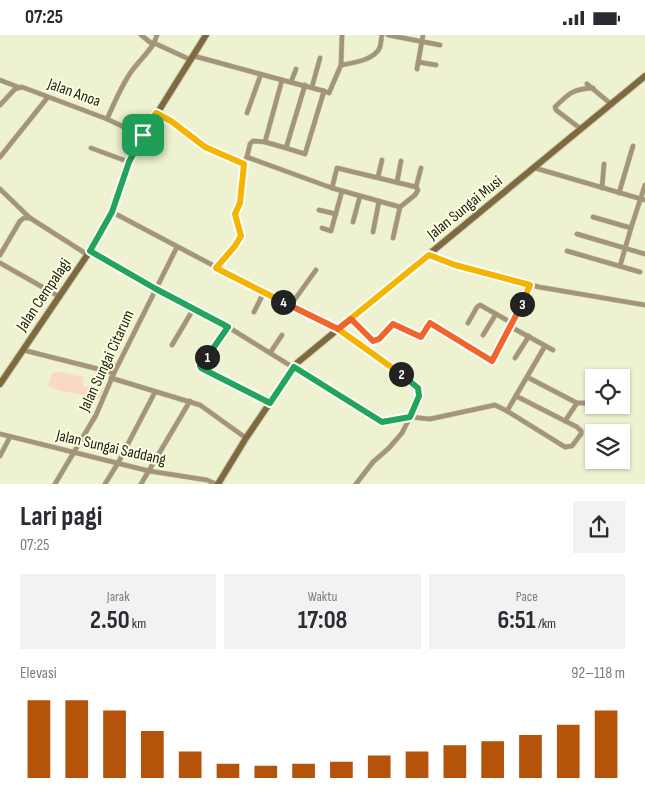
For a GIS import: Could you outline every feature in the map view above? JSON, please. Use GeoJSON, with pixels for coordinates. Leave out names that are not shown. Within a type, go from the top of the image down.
{"type":"FeatureCollection","features":[{"type":"Feature","properties":{"kind":"street"},"geometry":{"type":"LineString","coordinates":[[141,35],[151,43],[192,58],[282,79],[329,93],[341,65],[342,35]]}},
{"type":"Feature","properties":{"kind":"street"},"geometry":{"type":"LineString","coordinates":[[107,119],[121,89],[133,69],[148,53],[157,35]]}},
{"type":"Feature","properties":{"kind":"street","name":"Jalan Cempalagi"},"geometry":{"type":"LineString","coordinates":[[0,384],[89,253],[112,212],[129,162],[143,135],[206,35]]}},
{"type":"Feature","properties":{"kind":"street"},"geometry":{"type":"LineString","coordinates":[[341,65],[357,62],[371,56],[379,49],[382,35]]}},
{"type":"Feature","properties":{"kind":"street"},"geometry":{"type":"LineString","coordinates":[[388,35],[440,45]]}},
{"type":"Feature","properties":{"kind":"street"},"geometry":{"type":"LineString","coordinates":[[417,69],[423,35]]}},
{"type":"Feature","properties":{"kind":"street"},"geometry":{"type":"LineString","coordinates":[[312,87],[320,58]]}},
{"type":"Feature","properties":{"kind":"street"},"geometry":{"type":"LineString","coordinates":[[418,62],[436,65]]}},
{"type":"Feature","properties":{"kind":"street"},"geometry":{"type":"LineString","coordinates":[[291,82],[296,69]]}},
{"type":"Feature","properties":{"kind":"street"},"geometry":{"type":"LineString","coordinates":[[247,113],[260,74]]}},
{"type":"Feature","properties":{"kind":"street","name":"Jalan Sungai Musi"},"geometry":{"type":"LineString","coordinates":[[217,484],[294,367],[645,76]]}},
{"type":"Feature","properties":{"kind":"street"},"geometry":{"type":"LineString","coordinates":[[265,142],[282,79]]}},
{"type":"Feature","properties":{"kind":"street","name":"Jalan Anoa"},"geometry":{"type":"LineString","coordinates":[[0,80],[107,119],[143,135]]}},
{"type":"Feature","properties":{"kind":"street"},"geometry":{"type":"LineString","coordinates":[[587,84],[611,104]]}},
{"type":"Feature","properties":{"kind":"street"},"geometry":{"type":"LineString","coordinates":[[286,148],[305,85]]}},
{"type":"Feature","properties":{"kind":"street"},"geometry":{"type":"LineString","coordinates":[[0,105],[18,87]]}},
{"type":"Feature","properties":{"kind":"street"},"geometry":{"type":"LineString","coordinates":[[581,129],[556,110],[555,107],[570,92],[593,89]]}},
{"type":"Feature","properties":{"kind":"street"},"geometry":{"type":"LineString","coordinates":[[216,268],[241,236],[235,214],[240,203],[244,164],[250,144],[253,141],[265,142],[305,154],[324,91]]}},
{"type":"Feature","properties":{"kind":"street"},"geometry":{"type":"LineString","coordinates":[[0,157],[48,97]]}},
{"type":"Feature","properties":{"kind":"street"},"geometry":{"type":"LineString","coordinates":[[156,113],[171,121],[205,147],[244,164]]}},
{"type":"Feature","properties":{"kind":"street"},"geometry":{"type":"LineString","coordinates":[[619,193],[633,145]]}},
{"type":"Feature","properties":{"kind":"street"},"geometry":{"type":"LineString","coordinates":[[91,148],[129,162]]}},
{"type":"Feature","properties":{"kind":"street"},"geometry":{"type":"LineString","coordinates":[[247,157],[332,188],[400,207]]}},
{"type":"Feature","properties":{"kind":"street"},"geometry":{"type":"LineString","coordinates":[[378,177],[382,160]]}},
{"type":"Feature","properties":{"kind":"street"},"geometry":{"type":"LineString","coordinates":[[397,182],[401,161]]}},
{"type":"Feature","properties":{"kind":"street"},"geometry":{"type":"LineString","coordinates":[[602,188],[604,164]]}},
{"type":"Feature","properties":{"kind":"street"},"geometry":{"type":"LineString","coordinates":[[332,188],[337,168],[416,187]]}},
{"type":"Feature","properties":{"kind":"street"},"geometry":{"type":"LineString","coordinates":[[393,238],[400,207],[415,195],[418,190],[416,187],[421,168]]}},
{"type":"Feature","properties":{"kind":"street"},"geometry":{"type":"LineString","coordinates":[[535,168],[643,200]]}},
{"type":"Feature","properties":{"kind":"street"},"geometry":{"type":"LineString","coordinates":[[620,266],[624,247],[643,200],[645,185]]}},
{"type":"Feature","properties":{"kind":"street"},"geometry":{"type":"LineString","coordinates":[[322,228],[331,231],[342,191]]}},
{"type":"Feature","properties":{"kind":"street"},"geometry":{"type":"LineString","coordinates":[[1,193],[30,218],[89,253],[228,327],[382,422],[410,417],[430,419],[495,405],[508,411],[565,447],[569,448],[574,445],[582,433],[580,430],[516,396]]}},
{"type":"Feature","properties":{"kind":"street"},"geometry":{"type":"LineString","coordinates":[[353,222],[360,196]]}},
{"type":"Feature","properties":{"kind":"street"},"geometry":{"type":"LineString","coordinates":[[373,232],[379,201]]}},
{"type":"Feature","properties":{"kind":"street"},"geometry":{"type":"LineString","coordinates":[[319,210],[336,214]]}},
{"type":"Feature","properties":{"kind":"street"},"geometry":{"type":"LineString","coordinates":[[112,212],[216,268],[338,329],[418,388],[419,396],[402,433],[356,484]]}},
{"type":"Feature","properties":{"kind":"street"},"geometry":{"type":"LineString","coordinates":[[593,217],[631,228]]}},
{"type":"Feature","properties":{"kind":"street"},"geometry":{"type":"LineString","coordinates":[[0,255],[20,221],[24,218],[30,218]]}},
{"type":"Feature","properties":{"kind":"street"},"geometry":{"type":"LineString","coordinates":[[577,234],[645,254]]}},
{"type":"Feature","properties":{"kind":"street","name":"Jalan Sungai Citarum"},"geometry":{"type":"LineString","coordinates":[[55,484],[96,415],[111,378],[177,247]]}},
{"type":"Feature","properties":{"kind":"street"},"geometry":{"type":"LineString","coordinates":[[568,251],[640,272]]}},
{"type":"Feature","properties":{"kind":"street"},"geometry":{"type":"LineString","coordinates":[[429,255],[455,265],[530,285],[645,305]]}},
{"type":"Feature","properties":{"kind":"street"},"geometry":{"type":"LineString","coordinates":[[0,263],[60,297]]}},
{"type":"Feature","properties":{"kind":"street"},"geometry":{"type":"LineString","coordinates":[[0,270],[6,267]]}},
{"type":"Feature","properties":{"kind":"street"},"geometry":{"type":"LineString","coordinates":[[290,306],[316,270]]}},
{"type":"Feature","properties":{"kind":"street"},"geometry":{"type":"LineString","coordinates":[[351,319],[373,341],[379,339],[393,324],[421,337],[430,323],[492,361],[530,285]]}},
{"type":"Feature","properties":{"kind":"street"},"geometry":{"type":"LineString","coordinates":[[254,312],[264,292]]}},
{"type":"Feature","properties":{"kind":"street"},"geometry":{"type":"LineString","coordinates":[[468,323],[478,305],[481,305],[512,324],[512,328],[553,350]]}},
{"type":"Feature","properties":{"kind":"street"},"geometry":{"type":"LineString","coordinates":[[172,345],[194,308]]}},
{"type":"Feature","properties":{"kind":"street"},"geometry":{"type":"LineString","coordinates":[[483,335],[496,314]]}},
{"type":"Feature","properties":{"kind":"street"},"geometry":{"type":"LineString","coordinates":[[228,327],[200,368],[270,403]]}},
{"type":"Feature","properties":{"kind":"street"},"geometry":{"type":"LineString","coordinates":[[270,353],[282,335]]}},
{"type":"Feature","properties":{"kind":"street"},"geometry":{"type":"LineString","coordinates":[[515,358],[528,336]]}},
{"type":"Feature","properties":{"kind":"street"},"geometry":{"type":"LineString","coordinates":[[508,411],[546,346]]}},
{"type":"Feature","properties":{"kind":"street"},"geometry":{"type":"LineString","coordinates":[[23,350],[114,373]]}},
{"type":"Feature","properties":{"kind":"street"},"geometry":{"type":"LineString","coordinates":[[527,377],[577,403],[585,403]]}},
{"type":"Feature","properties":{"kind":"street"},"geometry":{"type":"LineString","coordinates":[[111,378],[190,401],[212,413],[246,438]]}},
{"type":"Feature","properties":{"kind":"street"},"geometry":{"type":"LineString","coordinates":[[105,484],[155,392]]}},
{"type":"Feature","properties":{"kind":"street"},"geometry":{"type":"LineString","coordinates":[[141,484],[190,401]]}},
{"type":"Feature","properties":{"kind":"street"},"geometry":{"type":"LineString","coordinates":[[565,421],[577,403]]}},
{"type":"Feature","properties":{"kind":"street","name":"Jalan Sungai Saddang"},"geometry":{"type":"LineString","coordinates":[[0,433],[149,471],[207,480],[217,484]]}},
{"type":"Feature","properties":{"kind":"street"},"geometry":{"type":"LineString","coordinates":[[0,456],[10,437]]}},
{"type":"Feature","properties":{"kind":"shaded area"},"geometry":{"type":"Polygon","coordinates":[[[59,372],[83,377],[83,386],[103,389],[100,398],[58,390],[48,386],[52,373],[59,372]]]}},
{"type":"Feature","properties":{"kind":"route"},"geometry":{"type":"LineString","coordinates":[[143,135],[129,162],[112,212],[90,251],[228,327],[200,366],[201,368],[246,389],[270,403],[294,367],[382,422],[410,417],[420,390],[338,329],[429,255],[455,265],[530,285],[492,361],[430,323],[421,337],[417,337],[393,324],[390,325],[379,339],[373,341],[351,319],[338,329],[216,268],[241,236],[235,214],[240,203],[244,164],[205,147],[171,121],[156,113],[143,135]]}}]}
